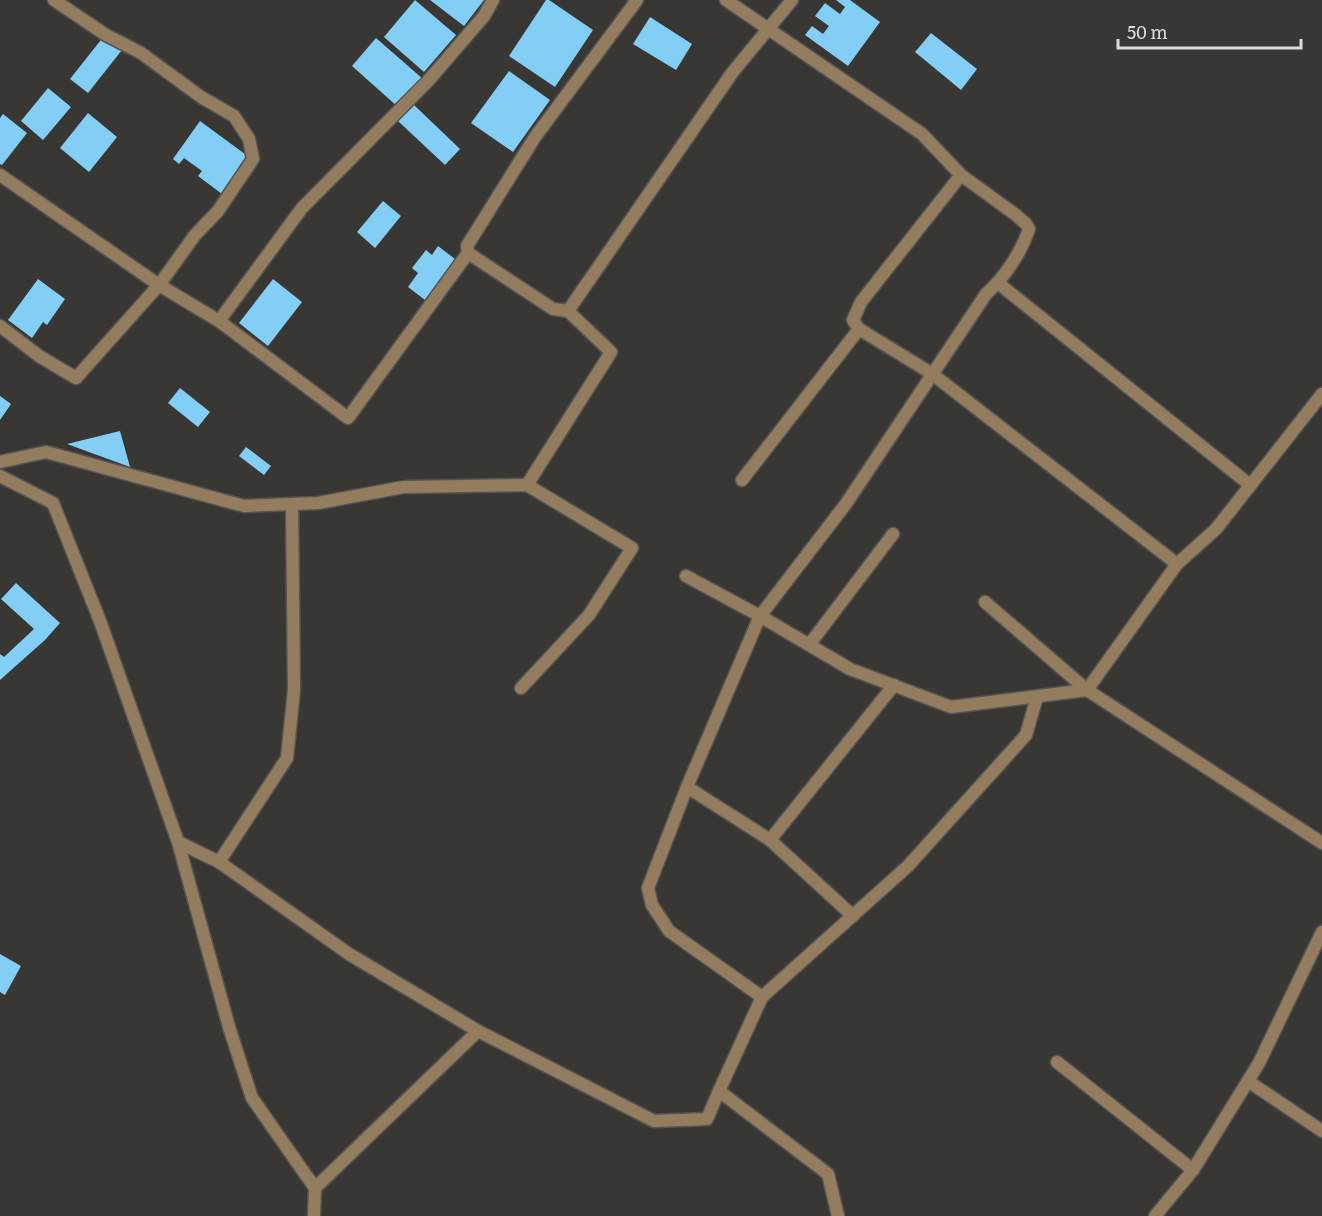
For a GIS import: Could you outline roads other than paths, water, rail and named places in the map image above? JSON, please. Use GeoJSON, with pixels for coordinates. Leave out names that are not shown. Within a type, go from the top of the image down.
{"type":"FeatureCollection","features":[{"type":"Feature","properties":{"kind":"street"},"geometry":{"type":"LineString","coordinates":[[0,327],[39,356],[76,378],[159,285],[195,234],[218,211],[253,159],[249,139],[234,116],[201,97],[150,59],[106,35],[54,0]]}},
{"type":"Feature","properties":{"kind":"street"},"geometry":{"type":"LineString","coordinates":[[219,321],[302,208],[428,81],[484,16],[494,0]]}},
{"type":"Feature","properties":{"kind":"street"},"geometry":{"type":"LineString","coordinates":[[0,175],[159,285],[219,321],[348,418],[468,254],[467,246],[535,136],[637,0]]}},
{"type":"Feature","properties":{"kind":"street"},"geometry":{"type":"LineString","coordinates":[[726,0],[922,134],[961,175],[1016,215],[1029,230],[1026,239],[998,283],[986,294],[931,373],[845,505],[760,616],[687,787],[648,888],[652,905],[669,931],[762,997]]}},
{"type":"Feature","properties":{"kind":"street"},"geometry":{"type":"LineString","coordinates":[[568,311],[732,73],[792,0]]}},
{"type":"Feature","properties":{"kind":"street"},"geometry":{"type":"LineString","coordinates":[[961,175],[861,302],[853,320],[860,329],[931,373],[1177,564]]}},
{"type":"Feature","properties":{"kind":"street"},"geometry":{"type":"LineString","coordinates":[[468,254],[553,309],[568,311],[611,352],[527,485]]}},
{"type":"Feature","properties":{"kind":"street"},"geometry":{"type":"LineString","coordinates":[[998,283],[1250,485]]}},
{"type":"Feature","properties":{"kind":"street"},"geometry":{"type":"LineString","coordinates":[[742,480],[860,329]]}},
{"type":"Feature","properties":{"kind":"street"},"geometry":{"type":"LineString","coordinates":[[686,576],[850,669],[951,707],[1087,690],[1177,564],[1216,529],[1322,394]]}},
{"type":"Feature","properties":{"kind":"street"},"geometry":{"type":"LineString","coordinates":[[0,462],[46,452],[244,506],[318,503],[404,487],[527,485],[632,548],[589,615],[521,688]]}},
{"type":"Feature","properties":{"kind":"street"},"geometry":{"type":"LineString","coordinates":[[0,476],[52,503],[100,621],[178,842],[229,1027],[252,1098],[315,1188],[314,1216]]}},
{"type":"Feature","properties":{"kind":"street"},"geometry":{"type":"LineString","coordinates":[[219,862],[287,758],[294,690],[292,504]]}},
{"type":"Feature","properties":{"kind":"street"},"geometry":{"type":"LineString","coordinates":[[809,645],[893,534]]}},
{"type":"Feature","properties":{"kind":"street"},"geometry":{"type":"LineString","coordinates":[[985,602],[1087,690],[1322,843]]}},
{"type":"Feature","properties":{"kind":"street"},"geometry":{"type":"LineString","coordinates":[[770,840],[894,685]]}},
{"type":"Feature","properties":{"kind":"street"},"geometry":{"type":"LineString","coordinates":[[178,842],[219,862],[349,954],[478,1031],[654,1121],[707,1119],[762,997],[908,866],[1026,735],[1037,697]]}},
{"type":"Feature","properties":{"kind":"street"},"geometry":{"type":"LineString","coordinates":[[687,787],[770,840],[853,916]]}},
{"type":"Feature","properties":{"kind":"street"},"geometry":{"type":"LineString","coordinates":[[1160,1214],[1193,1170],[1259,1063],[1322,932]]}},
{"type":"Feature","properties":{"kind":"street"},"geometry":{"type":"LineString","coordinates":[[315,1188],[478,1031]]}},
{"type":"Feature","properties":{"kind":"street"},"geometry":{"type":"LineString","coordinates":[[1057,1062],[1193,1170]]}},
{"type":"Feature","properties":{"kind":"street"},"geometry":{"type":"LineString","coordinates":[[1248,1081],[1322,1131]]}},
{"type":"Feature","properties":{"kind":"street"},"geometry":{"type":"LineString","coordinates":[[719,1091],[828,1174],[838,1216]]}}]}
